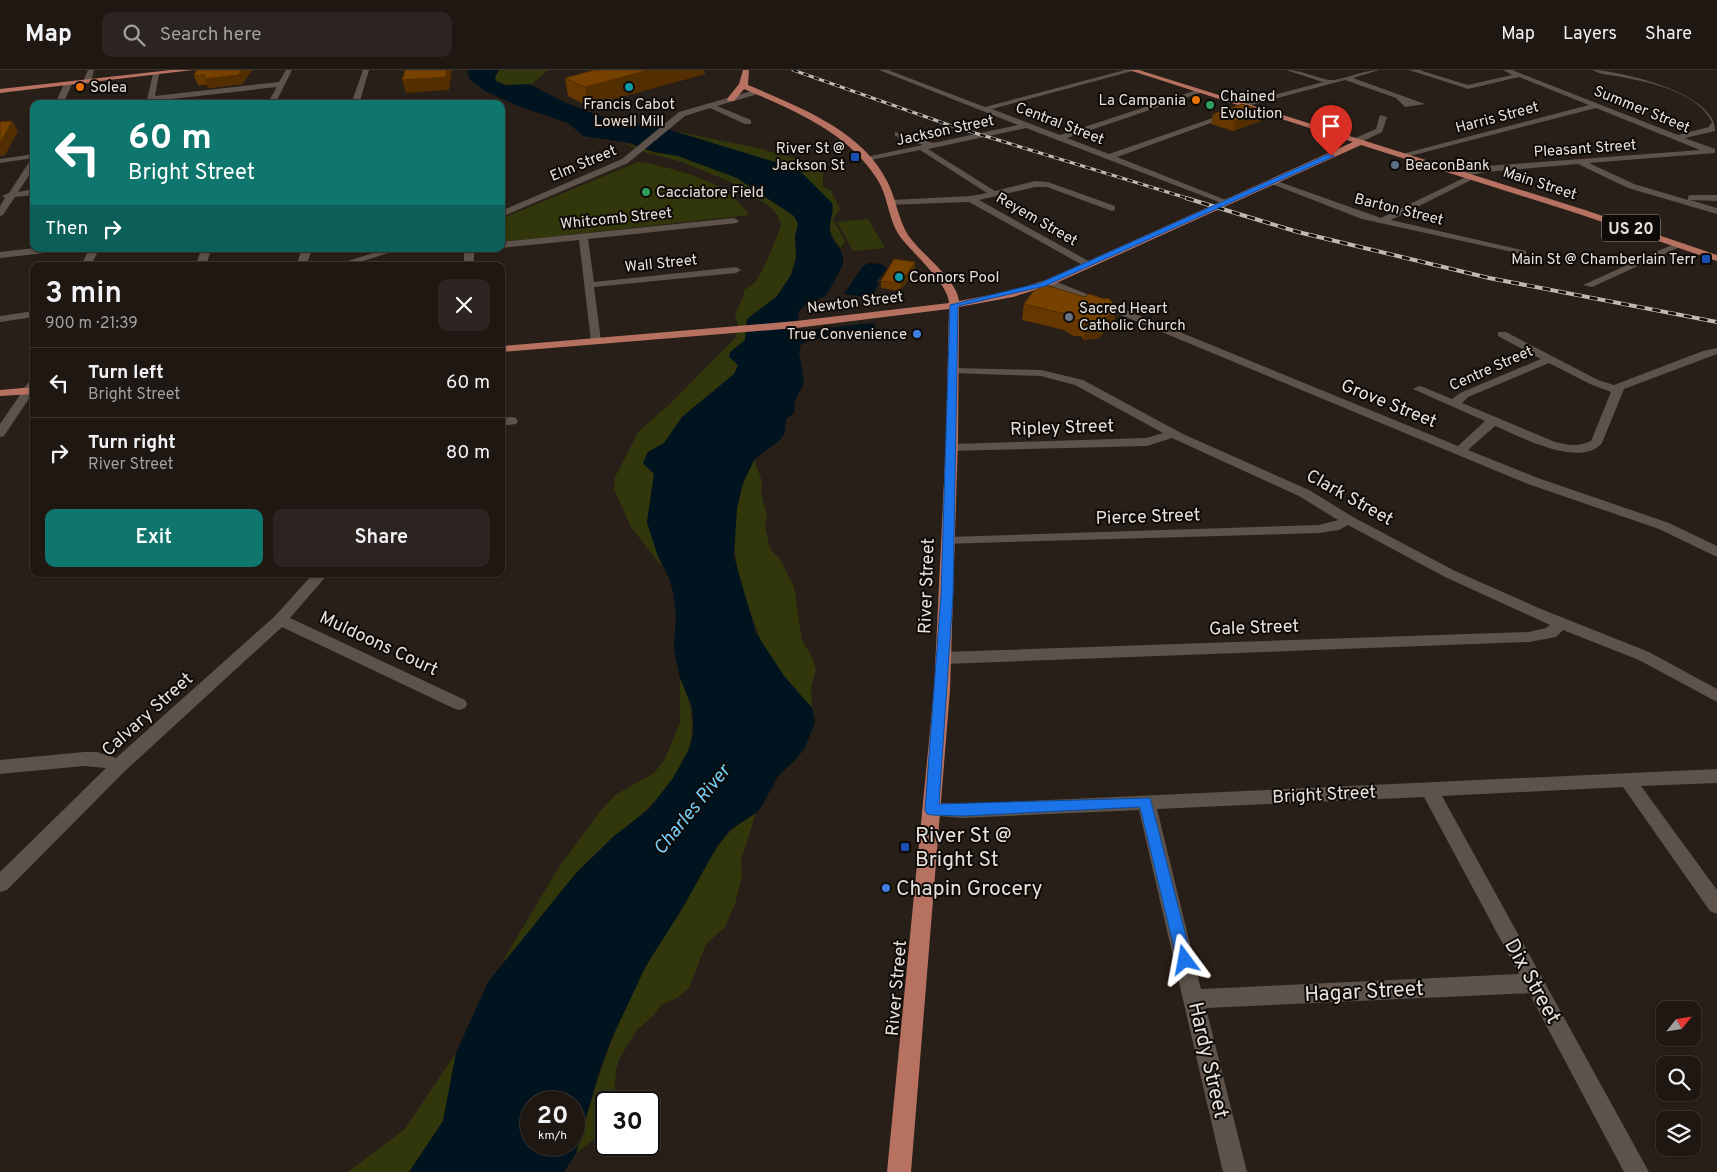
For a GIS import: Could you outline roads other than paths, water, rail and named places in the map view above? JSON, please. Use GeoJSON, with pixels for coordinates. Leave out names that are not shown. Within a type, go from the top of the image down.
{"type":"FeatureCollection","features":[{"type":"Feature","properties":{"kind":"main road"},"geometry":{"type":"LineString","coordinates":[[0,91],[190,70]]}},
{"type":"Feature","properties":{"kind":"main road","name":"Main Street"},"geometry":{"type":"LineString","coordinates":[[1132,70],[1681,244],[1717,253]]}},
{"type":"Feature","properties":{"kind":"main road"},"geometry":{"type":"LineString","coordinates":[[731,99],[737,94],[743,84],[745,71]]}},
{"type":"Feature","properties":{"kind":"main road"},"geometry":{"type":"LineString","coordinates":[[743,84],[755,92]]}},
{"type":"Feature","properties":{"kind":"main road","name":"River Street"},"geometry":{"type":"LineString","coordinates":[[755,92],[788,105],[824,124],[848,141],[868,159],[883,181],[904,236],[944,280],[953,295],[954,371],[944,658],[899,1172]]}},
{"type":"Feature","properties":{"kind":"main road","name":"Newton Street"},"geometry":{"type":"LineString","coordinates":[[505,349],[804,324],[954,305],[1050,282],[1358,142]]}},
{"type":"Feature","properties":{"kind":"main road","name":"Main Street"},"geometry":{"type":"LineString","coordinates":[[1681,244],[1698,251]]}},
{"type":"Feature","properties":{"kind":"main road"},"geometry":{"type":"LineString","coordinates":[[0,393],[30,387]]}},
{"type":"Feature","properties":{"kind":"street"},"geometry":{"type":"LineString","coordinates":[[87,82],[91,70]]}},
{"type":"Feature","properties":{"kind":"street"},"geometry":{"type":"LineString","coordinates":[[273,100],[289,70]]}},
{"type":"Feature","properties":{"kind":"street"},"geometry":{"type":"LineString","coordinates":[[355,100],[366,70]]}},
{"type":"Feature","properties":{"kind":"street","name":"Central Street"},"geometry":{"type":"LineString","coordinates":[[882,70],[1109,157],[1223,204]]}},
{"type":"Feature","properties":{"kind":"street"},"geometry":{"type":"LineString","coordinates":[[985,109],[1132,70]]}},
{"type":"Feature","properties":{"kind":"street"},"geometry":{"type":"LineString","coordinates":[[1289,70],[1329,82]]}},
{"type":"Feature","properties":{"kind":"street"},"geometry":{"type":"LineString","coordinates":[[1109,157],[1245,107],[1376,70]]}},
{"type":"Feature","properties":{"kind":"street"},"geometry":{"type":"LineString","coordinates":[[1412,70],[1468,87],[1520,76]]}},
{"type":"Feature","properties":{"kind":"street","name":"Summer Street"},"geometry":{"type":"LineString","coordinates":[[1506,70],[1714,152]]}},
{"type":"Feature","properties":{"kind":"street"},"geometry":{"type":"LineString","coordinates":[[1596,70],[1624,75],[1678,92],[1713,109],[1716,119],[1712,129],[1676,138]]}},
{"type":"Feature","properties":{"kind":"street"},"geometry":{"type":"LineString","coordinates":[[1624,75],[1632,70]]}},
{"type":"Feature","properties":{"kind":"street"},"geometry":{"type":"LineString","coordinates":[[150,100],[156,74]]}},
{"type":"Feature","properties":{"kind":"street"},"geometry":{"type":"LineString","coordinates":[[1345,78],[1399,98]]}},
{"type":"Feature","properties":{"kind":"street"},"geometry":{"type":"LineString","coordinates":[[61,100],[68,84]]}},
{"type":"Feature","properties":{"kind":"street"},"geometry":{"type":"LineString","coordinates":[[165,100],[282,84]]}},
{"type":"Feature","properties":{"kind":"street","name":"Elm Street"},"geometry":{"type":"LineString","coordinates":[[505,212],[617,165],[633,156],[669,123],[687,112],[755,92]]}},
{"type":"Feature","properties":{"kind":"street"},"geometry":{"type":"LineString","coordinates":[[1059,138],[1198,92]]}},
{"type":"Feature","properties":{"kind":"street"},"geometry":{"type":"LineString","coordinates":[[709,105],[748,122]]}},
{"type":"Feature","properties":{"kind":"street","name":"Harris Street"},"geometry":{"type":"LineString","coordinates":[[1405,156],[1596,106]]}},
{"type":"Feature","properties":{"kind":"street"},"geometry":{"type":"LineString","coordinates":[[1358,142],[1380,130],[1383,117]]}},
{"type":"Feature","properties":{"kind":"street","name":"Jackson Street"},"geometry":{"type":"LineString","coordinates":[[868,159],[923,149],[1027,125]]}},
{"type":"Feature","properties":{"kind":"street"},"geometry":{"type":"LineString","coordinates":[[898,134],[934,146]]}},
{"type":"Feature","properties":{"kind":"street"},"geometry":{"type":"LineString","coordinates":[[923,149],[993,193]]}},
{"type":"Feature","properties":{"kind":"street","name":"Pleasant Street"},"geometry":{"type":"LineString","coordinates":[[1461,174],[1486,169],[1714,152]]}},
{"type":"Feature","properties":{"kind":"street"},"geometry":{"type":"LineString","coordinates":[[0,161],[30,157]]}},
{"type":"Feature","properties":{"kind":"street"},"geometry":{"type":"LineString","coordinates":[[1580,162],[1620,182],[1717,211]]}},
{"type":"Feature","properties":{"kind":"street"},"geometry":{"type":"LineString","coordinates":[[0,213],[30,167]]}},
{"type":"Feature","properties":{"kind":"street"},"geometry":{"type":"LineString","coordinates":[[1382,221],[1473,177]]}},
{"type":"Feature","properties":{"kind":"street","name":"Barton Street"},"geometry":{"type":"LineString","coordinates":[[1271,182],[1344,210],[1382,221],[1523,253]]}},
{"type":"Feature","properties":{"kind":"street"},"geometry":{"type":"LineString","coordinates":[[890,203],[971,199],[1040,184],[1112,208]]}},
{"type":"Feature","properties":{"kind":"street"},"geometry":{"type":"LineString","coordinates":[[0,197],[30,193]]}},
{"type":"Feature","properties":{"kind":"street"},"geometry":{"type":"LineString","coordinates":[[1656,194],[1682,198],[1713,198]]}},
{"type":"Feature","properties":{"kind":"street"},"geometry":{"type":"LineString","coordinates":[[1713,198],[1707,201],[1717,211]]}},
{"type":"Feature","properties":{"kind":"street","name":"Reyem Street"},"geometry":{"type":"LineString","coordinates":[[971,199],[1089,265]]}},
{"type":"Feature","properties":{"kind":"street","name":"Whitcomb Street"},"geometry":{"type":"LineString","coordinates":[[505,245],[734,221]]}},
{"type":"Feature","properties":{"kind":"street"},"geometry":{"type":"LineString","coordinates":[[583,237],[596,341]]}},
{"type":"Feature","properties":{"kind":"street"},"geometry":{"type":"LineString","coordinates":[[1588,285],[1681,244]]}},
{"type":"Feature","properties":{"kind":"street"},"geometry":{"type":"LineString","coordinates":[[1698,251],[1717,259]]}},
{"type":"Feature","properties":{"kind":"street"},"geometry":{"type":"LineString","coordinates":[[0,255],[30,252]]}},
{"type":"Feature","properties":{"kind":"street"},"geometry":{"type":"LineString","coordinates":[[351,262],[386,252]]}},
{"type":"Feature","properties":{"kind":"street","name":"Wall Street"},"geometry":{"type":"LineString","coordinates":[[589,285],[736,270]]}},
{"type":"Feature","properties":{"kind":"street","name":"Grove Street"},"geometry":{"type":"LineString","coordinates":[[1050,282],[1458,451],[1544,485],[1659,524],[1717,552]]}},
{"type":"Feature","properties":{"kind":"street"},"geometry":{"type":"LineString","coordinates":[[0,319],[30,315]]}},
{"type":"Feature","properties":{"kind":"street"},"geometry":{"type":"LineString","coordinates":[[1502,334],[1594,382],[1616,390]]}},
{"type":"Feature","properties":{"kind":"street"},"geometry":{"type":"LineString","coordinates":[[1453,404],[1556,446],[1588,447],[1596,443],[1616,390],[1621,386],[1717,351]]}},
{"type":"Feature","properties":{"kind":"street","name":"Centre Street"},"geometry":{"type":"LineString","coordinates":[[1419,389],[1453,404],[1464,395],[1549,359]]}},
{"type":"Feature","properties":{"kind":"street","name":"Clark Street"},"geometry":{"type":"LineString","coordinates":[[954,371],[1041,373],[1067,378],[1090,387],[1173,434],[1304,493],[1348,520],[1450,574],[1561,623],[1644,656],[1717,696]]}},
{"type":"Feature","properties":{"kind":"street"},"geometry":{"type":"LineString","coordinates":[[0,433],[30,390]]}},
{"type":"Feature","properties":{"kind":"street"},"geometry":{"type":"LineString","coordinates":[[1458,451],[1493,421]]}},
{"type":"Feature","properties":{"kind":"street","name":"Ripley Street"},"geometry":{"type":"LineString","coordinates":[[952,448],[1147,442],[1173,434]]}},
{"type":"Feature","properties":{"kind":"street","name":"Pierce Street"},"geometry":{"type":"LineString","coordinates":[[948,541],[1318,529],[1334,527],[1348,520]]}},
{"type":"Feature","properties":{"kind":"street","name":"Calvary Street"},"geometry":{"type":"LineString","coordinates":[[0,884],[119,766],[280,620],[317,577]]}},
{"type":"Feature","properties":{"kind":"street","name":"Muldoons Court"},"geometry":{"type":"LineString","coordinates":[[280,620],[459,704]]}},
{"type":"Feature","properties":{"kind":"street","name":"Gale Street"},"geometry":{"type":"LineString","coordinates":[[944,658],[1529,637],[1551,633],[1561,623]]}},
{"type":"Feature","properties":{"kind":"street"},"geometry":{"type":"LineString","coordinates":[[0,767],[84,759],[97,759],[119,766]]}},
{"type":"Feature","properties":{"kind":"street","name":"Bright Street"},"geometry":{"type":"LineString","coordinates":[[932,810],[964,811],[1717,776]]}},
{"type":"Feature","properties":{"kind":"street"},"geometry":{"type":"LineString","coordinates":[[1627,780],[1717,905]]}},
{"type":"Feature","properties":{"kind":"street","name":"Dix Street"},"geometry":{"type":"LineString","coordinates":[[1429,789],[1637,1172]]}},
{"type":"Feature","properties":{"kind":"street","name":"Hardy Street"},"geometry":{"type":"LineString","coordinates":[[1146,802],[1235,1172]]}},
{"type":"Feature","properties":{"kind":"street","name":"Hagar Street"},"geometry":{"type":"LineString","coordinates":[[1194,999],[1534,983]]}},
{"type":"Feature","properties":{"kind":"water","name":"Charles River"},"geometry":{"type":"Polygon","coordinates":[[[467,70],[499,70],[495,77],[496,81],[505,85],[529,84],[566,103],[609,119],[667,129],[788,166],[801,172],[832,203],[833,211],[830,231],[843,255],[843,265],[826,296],[805,305],[799,311],[797,332],[800,334],[806,330],[874,323],[876,330],[824,337],[801,344],[799,352],[804,383],[795,401],[794,413],[786,419],[785,432],[781,439],[754,460],[743,483],[737,508],[734,557],[756,633],[784,676],[812,708],[815,722],[805,748],[778,776],[762,806],[756,813],[730,830],[718,845],[683,907],[646,966],[612,1038],[599,1072],[585,1121],[585,1091],[520,1091],[520,1156],[574,1156],[564,1172],[409,1172],[443,1121],[456,1053],[488,982],[577,872],[614,836],[649,809],[673,778],[689,749],[693,735],[692,707],[680,678],[674,649],[676,615],[673,592],[669,578],[657,554],[647,522],[654,474],[643,463],[648,452],[664,443],[682,417],[734,374],[738,365],[729,357],[730,352],[745,340],[747,319],[777,296],[791,275],[796,258],[795,236],[798,224],[794,216],[737,178],[678,156],[654,152],[630,143],[583,136],[568,123],[485,91],[470,80],[467,70]]]}},
{"type":"Feature","properties":{"kind":"water","name":"Connors Pool"},"geometry":{"type":"Polygon","coordinates":[[[869,263],[882,264],[887,269],[876,282],[867,281],[879,283],[871,298],[844,294],[863,266],[869,263]]]}},
{"type":"Feature","properties":{"kind":"railway"},"geometry":{"type":"LineString","coordinates":[[793,70],[949,125],[1190,199]]}},
{"type":"Feature","properties":{"kind":"railway"},"geometry":{"type":"LineString","coordinates":[[1186,198],[1298,232],[1489,278],[1717,322]]}},
{"type":"Feature","properties":{"kind":"place","name":"Solea"},"geometry":{"type":"Point","coordinates":[80,87]}},
{"type":"Feature","properties":{"kind":"place","name":"Francis Cabot Lowell Mill"},"geometry":{"type":"Point","coordinates":[629,87]}},
{"type":"Feature","properties":{"kind":"place","name":"La Campania"},"geometry":{"type":"Point","coordinates":[1196,100]}},
{"type":"Feature","properties":{"kind":"place","name":"Chained Evolution"},"geometry":{"type":"Point","coordinates":[1210,105]}},
{"type":"Feature","properties":{"kind":"place","name":"River St @ Jackson St"},"geometry":{"type":"Point","coordinates":[855,157]}},
{"type":"Feature","properties":{"kind":"place","name":"BeaconBank"},"geometry":{"type":"Point","coordinates":[1395,165]}},
{"type":"Feature","properties":{"kind":"place","name":"Cacciatore Field"},"geometry":{"type":"Point","coordinates":[646,192]}},
{"type":"Feature","properties":{"kind":"place","name":"Main St @ Chamberlain Terr"},"geometry":{"type":"Point","coordinates":[1706,259]}},
{"type":"Feature","properties":{"kind":"place","name":"Connors Pool"},"geometry":{"type":"Point","coordinates":[899,277]}},
{"type":"Feature","properties":{"kind":"place","name":"Sacred Heart Catholic Church"},"geometry":{"type":"Point","coordinates":[1069,317]}},
{"type":"Feature","properties":{"kind":"place","name":"True Convenience"},"geometry":{"type":"Point","coordinates":[917,334]}},
{"type":"Feature","properties":{"kind":"place","name":"River St @ Bright St"},"geometry":{"type":"Point","coordinates":[905,847]}},
{"type":"Feature","properties":{"kind":"place","name":"Chapin Grocery"},"geometry":{"type":"Point","coordinates":[886,888]}}]}
